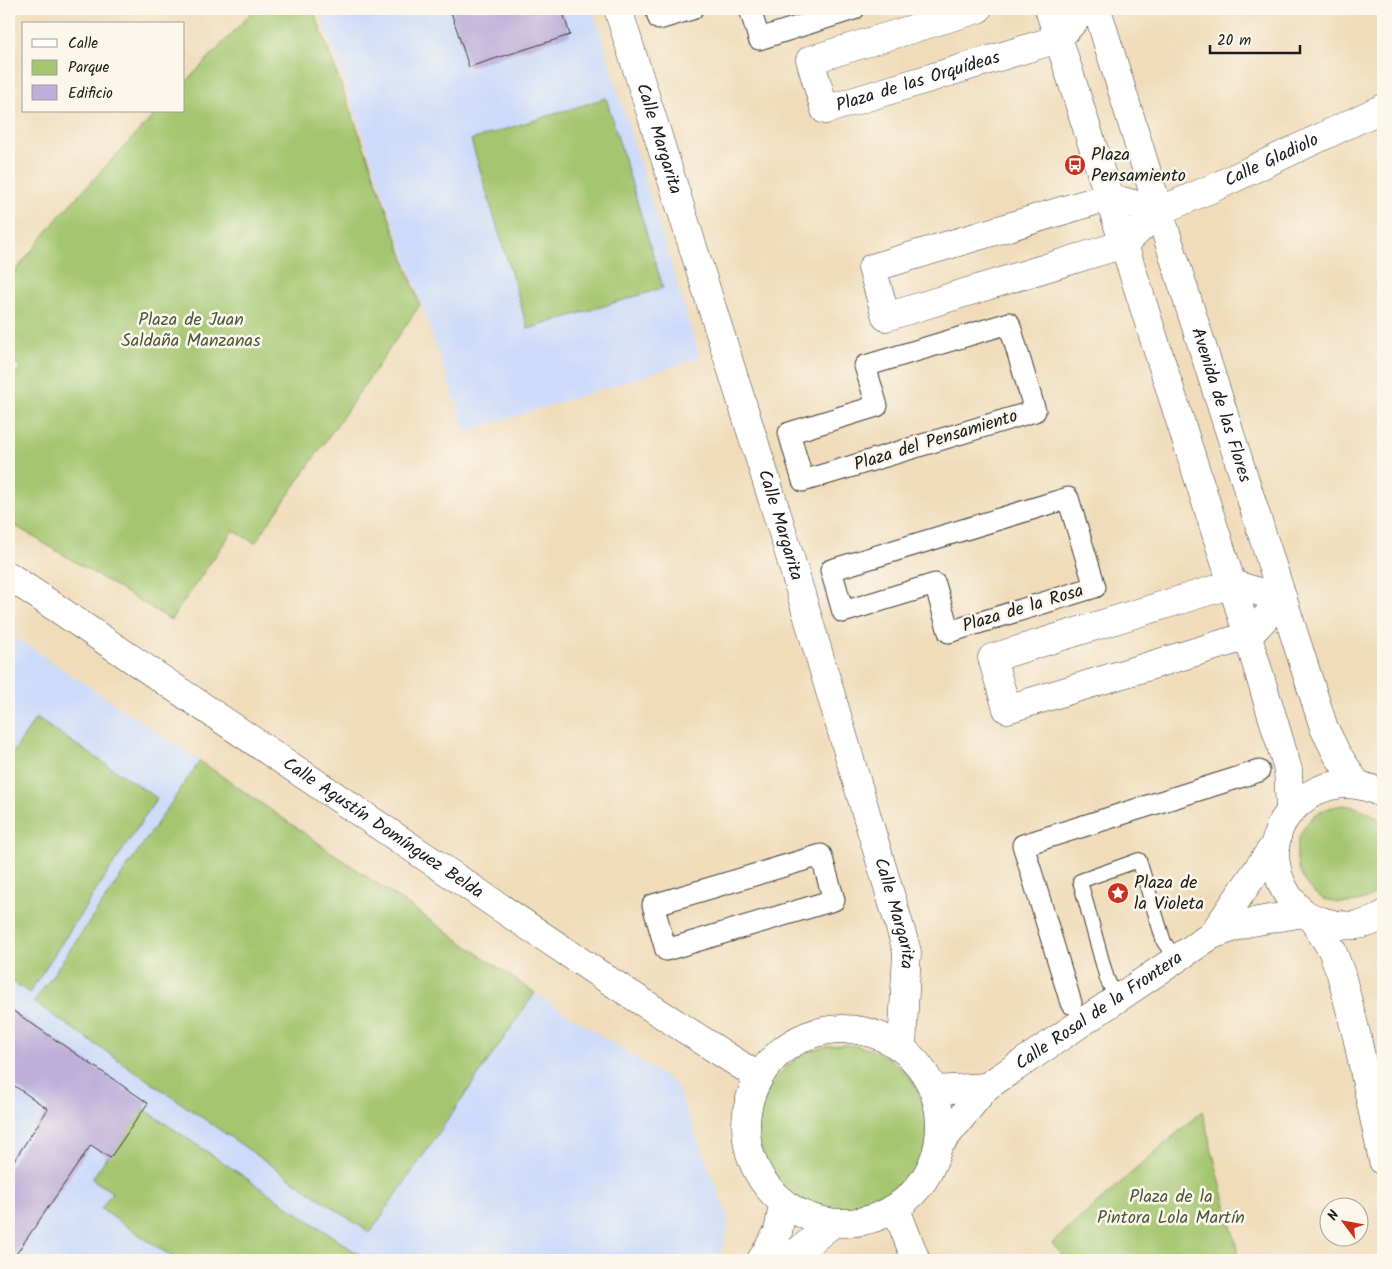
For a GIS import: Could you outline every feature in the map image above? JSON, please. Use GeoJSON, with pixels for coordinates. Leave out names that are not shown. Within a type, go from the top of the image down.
{"type":"FeatureCollection","features":[{"type":"Feature","properties":{"kind":"street","name":"Calle Margarita"},"geometry":{"type":"LineString","coordinates":[[618,9],[782,530],[904,941],[907,952],[902,1048]]}},
{"type":"Feature","properties":{"kind":"street"},"geometry":{"type":"LineString","coordinates":[[656,9],[659,19],[692,9]]}},
{"type":"Feature","properties":{"kind":"street"},"geometry":{"type":"LineString","coordinates":[[750,9],[759,39],[854,9]]}},
{"type":"Feature","properties":{"kind":"street","name":"Plaza de las Orquídeas"},"geometry":{"type":"LineString","coordinates":[[978,9],[810,60],[825,110],[1058,39]]}},
{"type":"Feature","properties":{"kind":"street"},"geometry":{"type":"LineString","coordinates":[[1049,9],[1248,636],[1288,770],[1290,810]]}},
{"type":"Feature","properties":{"kind":"street"},"geometry":{"type":"LineString","coordinates":[[1058,39],[1085,9]]}},
{"type":"Feature","properties":{"kind":"street","name":"Avenida de las Flores"},"geometry":{"type":"LineString","coordinates":[[1097,9],[1159,211],[1324,728],[1337,754],[1357,784]]}},
{"type":"Feature","properties":{"kind":"street","name":"Calle Gladiolo"},"geometry":{"type":"LineString","coordinates":[[1159,211],[1222,184],[1383,108]]}},
{"type":"Feature","properties":{"kind":"street"},"geometry":{"type":"LineString","coordinates":[[1108,197],[1159,211],[1124,244],[886,317],[872,268],[1108,197]]}},
{"type":"Feature","properties":{"kind":"street","name":"Plaza del Pensamiento"},"geometry":{"type":"LineString","coordinates":[[1009,323],[1035,411],[803,481],[789,433],[877,406],[865,366],[1009,323]]}},
{"type":"Feature","properties":{"kind":"street","name":"Plaza de la Rosa"},"geometry":{"type":"LineString","coordinates":[[1068,498],[1095,587],[949,632],[935,584],[843,612],[830,570],[1068,498]]}},
{"type":"Feature","properties":{"kind":"street","name":"Calle Agustín Domínguez Belda"},"geometry":{"type":"LineString","coordinates":[[9,576],[599,974],[759,1077]]}},
{"type":"Feature","properties":{"kind":"street"},"geometry":{"type":"LineString","coordinates":[[1232,584],[1283,598],[1248,636],[1007,709],[992,658],[1232,584]]}},
{"type":"Feature","properties":{"kind":"street"},"geometry":{"type":"LineString","coordinates":[[1071,1003],[1023,845],[1259,771]]}},
{"type":"Feature","properties":{"kind":"street"},"geometry":{"type":"LineString","coordinates":[[1383,794],[1372,788],[1357,784],[1332,785],[1309,794],[1290,810],[1281,826],[1275,844],[1276,870],[1286,894],[1308,915],[1332,950],[1341,974],[1357,1037],[1383,1161]]}},
{"type":"Feature","properties":{"kind":"street","name":"Calle Rosal de la Frontera"},"geometry":{"type":"LineString","coordinates":[[1212,935],[1275,844]]}},
{"type":"Feature","properties":{"kind":"street"},"geometry":{"type":"LineString","coordinates":[[820,855],[834,900],[666,950],[653,905],[820,855]]}},
{"type":"Feature","properties":{"kind":"street"},"geometry":{"type":"LineString","coordinates":[[1308,915],[1333,925],[1357,925],[1383,915]]}},
{"type":"Feature","properties":{"kind":"street","name":"Calle Rosal de la Frontera"},"geometry":{"type":"LineString","coordinates":[[939,1145],[986,1087],[1212,935],[1246,923],[1308,915]]}},
{"type":"Feature","properties":{"kind":"street"},"geometry":{"type":"LineString","coordinates":[[848,1028],[872,1033],[888,1039],[902,1048],[921,1067],[934,1090],[940,1116],[939,1145],[931,1170],[916,1191],[896,1209],[866,1222],[832,1224],[806,1218],[783,1205],[764,1184],[750,1159],[745,1131],[748,1103],[759,1077],[768,1064],[784,1049],[798,1040],[830,1029],[848,1028]]}},
{"type":"Feature","properties":{"kind":"street"},"geometry":{"type":"LineString","coordinates":[[934,1090],[986,1087]]}},
{"type":"Feature","properties":{"kind":"street"},"geometry":{"type":"LineString","coordinates":[[760,1260],[778,1232],[783,1205]]}},
{"type":"Feature","properties":{"kind":"street"},"geometry":{"type":"LineString","coordinates":[[896,1209],[916,1260]]}},
{"type":"Feature","properties":{"kind":"street"},"geometry":{"type":"LineString","coordinates":[[787,1260],[832,1224]]}},
{"type":"Feature","properties":{"kind":"lane"},"geometry":{"type":"LineString","coordinates":[[1116,998],[1108,980],[1080,881],[1139,860],[1164,942],[1176,959]]}},
{"type":"Feature","properties":{"kind":"shaded area"},"geometry":{"type":"Polygon","coordinates":[[[319,9],[593,9],[700,358],[466,432],[319,9]]]}},
{"type":"Feature","properties":{"kind":"shaded area"},"geometry":{"type":"Polygon","coordinates":[[[9,633],[200,761],[535,993],[676,1084],[729,1220],[723,1249],[710,1260],[9,1260],[9,633]]]}},
{"type":"Feature","properties":{"kind":"green space","name":"Plaza de Juan Saldaña Manzanas"},"geometry":{"type":"Polygon","coordinates":[[[255,9],[313,9],[420,305],[255,543],[233,530],[171,620],[9,522],[9,386],[20,367],[9,358],[9,279],[61,214],[157,112],[185,112],[185,83],[255,9]]]}},
{"type":"Feature","properties":{"kind":"green space"},"geometry":{"type":"Polygon","coordinates":[[[606,98],[663,288],[528,329],[471,140],[606,98]]]}},
{"type":"Feature","properties":{"kind":"green space"},"geometry":{"type":"Polygon","coordinates":[[[36,718],[157,798],[29,993],[9,979],[9,759],[36,718]]]}},
{"type":"Feature","properties":{"kind":"green space"},"geometry":{"type":"Polygon","coordinates":[[[200,761],[535,993],[370,1233],[34,1002],[200,761]]]}},
{"type":"Feature","properties":{"kind":"green space"},"geometry":{"type":"Polygon","coordinates":[[[1343,805],[1364,810],[1374,815],[1383,823],[1383,886],[1369,898],[1350,903],[1328,901],[1314,892],[1303,880],[1298,864],[1297,848],[1302,832],[1312,818],[1328,808],[1343,805]]]}},
{"type":"Feature","properties":{"kind":"green space"},"geometry":{"type":"Polygon","coordinates":[[[843,1045],[867,1049],[882,1055],[896,1064],[908,1076],[917,1090],[923,1105],[927,1129],[923,1153],[917,1168],[908,1182],[896,1194],[882,1203],[867,1209],[843,1213],[819,1209],[804,1203],[790,1194],[778,1182],[769,1168],[763,1153],[759,1129],[763,1105],[769,1090],[778,1076],[790,1064],[804,1055],[819,1049],[843,1045]]]}},
{"type":"Feature","properties":{"kind":"green space"},"geometry":{"type":"Polygon","coordinates":[[[141,1107],[363,1257],[360,1260],[177,1260],[101,1209],[112,1192],[92,1179],[141,1107]]]}},
{"type":"Feature","properties":{"kind":"green space","name":"Plaza de la Pintora Lola Martín"},"geometry":{"type":"Polygon","coordinates":[[[1202,1111],[1240,1260],[1066,1260],[1052,1243],[1202,1111]]]}},
{"type":"Feature","properties":{"kind":"building"},"geometry":{"type":"Polygon","coordinates":[[[450,9],[562,9],[570,35],[469,67],[450,9]]]}},
{"type":"Feature","properties":{"kind":"building"},"geometry":{"type":"Polygon","coordinates":[[[9,1008],[148,1103],[110,1158],[91,1145],[12,1260],[9,1260],[9,1168],[48,1109],[9,1082],[9,1008]]]}},
{"type":"Feature","properties":{"kind":"place","name":"Plaza Pensamiento"},"geometry":{"type":"Point","coordinates":[1075,165]}},
{"type":"Feature","properties":{"kind":"place","name":"Plaza de la Violeta"},"geometry":{"type":"Point","coordinates":[1118,893]}}]}
